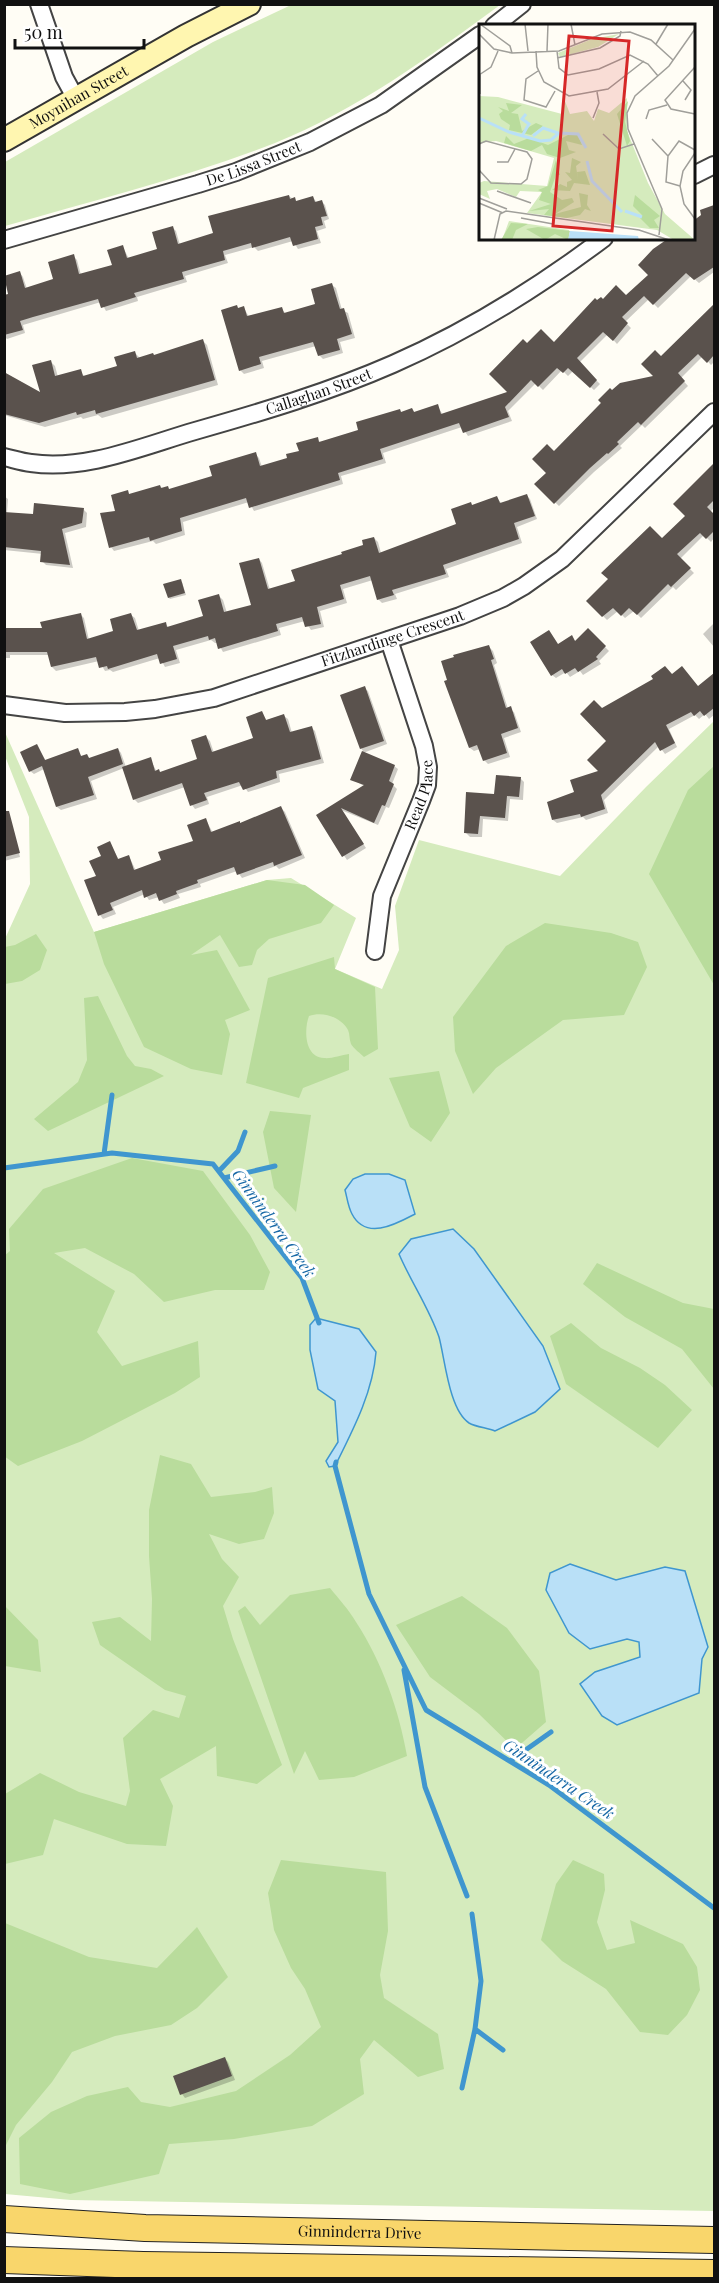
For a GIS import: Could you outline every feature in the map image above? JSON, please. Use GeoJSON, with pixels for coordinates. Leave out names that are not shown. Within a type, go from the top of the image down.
{"type":"FeatureCollection","features":[{"type":"Feature","properties":{"kind":"main road","name":"Ginninderra Drive"},"geometry":{"type":"LineString","coordinates":[[4,2219],[145,2228],[714,2240]]}},
{"type":"Feature","properties":{"kind":"main road"},"geometry":{"type":"LineString","coordinates":[[4,2260],[202,2266],[714,2273]]}},
{"type":"Feature","properties":{"kind":"street"},"geometry":{"type":"LineString","coordinates":[[39,4],[64,77],[76,99]]}},
{"type":"Feature","properties":{"kind":"street","name":"Moynihan Street"},"geometry":{"type":"LineString","coordinates":[[4,140],[186,36],[249,4]]}},
{"type":"Feature","properties":{"kind":"street"},"geometry":{"type":"LineString","coordinates":[[497,24],[522,4]]}},
{"type":"Feature","properties":{"kind":"street","name":"De Lissa Street"},"geometry":{"type":"LineString","coordinates":[[4,240],[207,181],[310,142],[381,105],[479,36]]}},
{"type":"Feature","properties":{"kind":"street"},"geometry":{"type":"LineString","coordinates":[[695,174],[714,165]]}},
{"type":"Feature","properties":{"kind":"street","name":"Callaghan Street"},"geometry":{"type":"LineString","coordinates":[[4,457],[32,463],[68,464],[104,458],[307,398],[433,345],[513,301],[601,240]]}},
{"type":"Feature","properties":{"kind":"street","name":"Fitzhardinge Crescent"},"geometry":{"type":"LineString","coordinates":[[4,705],[65,712],[125,712],[214,698],[460,616],[503,598],[562,559],[714,412]]}},
{"type":"Feature","properties":{"kind":"street","name":"Read Place"},"geometry":{"type":"LineString","coordinates":[[375,951],[382,896],[422,801],[428,777],[424,746],[389,640]]}},
{"type":"Feature","properties":{"kind":"green space"},"geometry":{"type":"Polygon","coordinates":[[[291,5],[500,5],[364,99],[305,130],[208,167],[5,226],[5,162],[213,42],[291,5]]]}},
{"type":"Feature","properties":{"kind":"green space"},"geometry":{"type":"Polygon","coordinates":[[[714,721],[714,2211],[71,2200],[5,2194],[4,941],[30,884],[29,817],[5,756],[4,730],[94,932],[267,880],[291,878],[356,918],[335,969],[382,989],[399,950],[395,906],[419,840],[560,876],[714,721]]]}},
{"type":"Feature","properties":{"kind":"green space"},"geometry":{"type":"Polygon","coordinates":[[[714,766],[714,985],[649,874],[688,790],[714,766]]]}},
{"type":"Feature","properties":{"kind":"green space"},"geometry":{"type":"Polygon","coordinates":[[[267,880],[305,885],[334,905],[321,923],[269,939],[257,950],[252,965],[239,967],[220,935],[191,955],[217,950],[250,1010],[225,1020],[230,1034],[222,1075],[191,1069],[144,1047],[104,964],[94,932],[267,880]]]}},
{"type":"Feature","properties":{"kind":"green space"},"geometry":{"type":"Polygon","coordinates":[[[545,923],[611,933],[638,942],[647,967],[624,1015],[563,1020],[496,1068],[473,1094],[455,1051],[453,1017],[506,946],[545,923]]]}},
{"type":"Feature","properties":{"kind":"green space"},"geometry":{"type":"Polygon","coordinates":[[[36,934],[47,950],[40,970],[22,981],[5,984],[5,947],[15,945],[36,934]]]}},
{"type":"Feature","properties":{"kind":"green space"},"geometry":{"type":"Polygon","coordinates":[[[334,957],[335,969],[375,987],[378,1049],[364,1057],[352,1046],[348,1030],[341,1022],[326,1015],[309,1016],[306,1035],[309,1048],[317,1056],[327,1058],[349,1054],[349,1070],[303,1088],[299,1098],[246,1083],[268,978],[334,957]]]}},
{"type":"Feature","properties":{"kind":"green space"},"geometry":{"type":"Polygon","coordinates":[[[98,996],[127,1056],[135,1066],[151,1069],[164,1076],[48,1131],[34,1119],[78,1082],[87,1060],[84,998],[98,996]]]}},
{"type":"Feature","properties":{"kind":"green space"},"geometry":{"type":"Polygon","coordinates":[[[439,1071],[450,1113],[431,1142],[410,1127],[389,1078],[439,1071]]]}},
{"type":"Feature","properties":{"kind":"green space"},"geometry":{"type":"Polygon","coordinates":[[[270,1111],[311,1115],[296,1212],[274,1188],[263,1132],[270,1111]]]}},
{"type":"Feature","properties":{"kind":"green space"},"geometry":{"type":"Polygon","coordinates":[[[132,1158],[203,1171],[250,1235],[270,1272],[264,1290],[215,1290],[164,1302],[134,1274],[85,1248],[54,1253],[115,1291],[97,1332],[122,1366],[198,1341],[200,1377],[175,1393],[82,1441],[18,1466],[4,1456],[4,1256],[10,1251],[9,1229],[43,1189],[132,1158]]]}},
{"type":"Feature","properties":{"kind":"green space"},"geometry":{"type":"Polygon","coordinates":[[[597,1263],[683,1303],[714,1309],[714,1389],[682,1349],[625,1317],[583,1284],[597,1263]]]}},
{"type":"Feature","properties":{"kind":"green space"},"geometry":{"type":"Polygon","coordinates":[[[571,1323],[601,1348],[640,1368],[665,1385],[692,1410],[658,1448],[566,1384],[550,1336],[571,1323]]]}},
{"type":"Feature","properties":{"kind":"green space"},"geometry":{"type":"Polygon","coordinates":[[[160,1455],[191,1464],[211,1497],[255,1492],[272,1487],[274,1513],[264,1539],[239,1544],[209,1534],[222,1559],[239,1577],[223,1606],[233,1639],[282,1765],[257,1784],[217,1776],[216,1746],[160,1779],[173,1806],[166,1846],[127,1844],[54,1819],[43,1855],[5,1864],[5,1794],[40,1773],[79,1792],[126,1806],[130,1791],[123,1738],[153,1710],[179,1718],[186,1696],[165,1690],[100,1645],[92,1622],[120,1617],[151,1641],[149,1510],[160,1455]]]}},
{"type":"Feature","properties":{"kind":"green space"},"geometry":{"type":"Polygon","coordinates":[[[330,1588],[353,1618],[374,1653],[394,1704],[407,1756],[354,1777],[319,1780],[305,1751],[294,1774],[238,1611],[245,1606],[260,1625],[290,1595],[330,1588]]]}},
{"type":"Feature","properties":{"kind":"green space"},"geometry":{"type":"Polygon","coordinates":[[[462,1596],[507,1628],[539,1671],[546,1722],[515,1749],[479,1714],[430,1677],[396,1625],[462,1596]]]}},
{"type":"Feature","properties":{"kind":"green space"},"geometry":{"type":"Polygon","coordinates":[[[4,1605],[38,1640],[41,1672],[5,1666],[4,1605]]]}},
{"type":"Feature","properties":{"kind":"green space"},"geometry":{"type":"Polygon","coordinates":[[[281,1860],[386,1872],[388,1931],[380,1975],[384,1998],[438,2034],[444,2069],[418,2077],[374,2040],[360,2059],[364,2094],[312,2126],[234,2139],[169,2144],[159,2174],[70,2194],[20,2184],[19,2138],[51,2112],[87,2096],[128,2087],[141,2102],[170,2107],[236,2091],[290,2055],[321,2027],[305,1989],[291,1968],[274,1930],[268,1893],[281,1860]]]}},
{"type":"Feature","properties":{"kind":"green space"},"geometry":{"type":"Polygon","coordinates":[[[573,1860],[604,1874],[605,1890],[597,1922],[607,1950],[635,1943],[630,1920],[683,1944],[697,1967],[700,1990],[687,2015],[668,2035],[640,2032],[606,1989],[562,1961],[541,1940],[556,1884],[573,1860]]]}},
{"type":"Feature","properties":{"kind":"green space"},"geometry":{"type":"Polygon","coordinates":[[[5,1923],[89,1957],[157,1968],[197,1927],[228,1977],[197,2008],[171,2025],[115,2036],[72,2052],[52,2082],[16,2125],[5,2147],[5,1923]]]}},
{"type":"Feature","properties":{"kind":"water"},"geometry":{"type":"Polygon","coordinates":[[[365,1174],[389,1174],[405,1180],[415,1214],[382,1228],[365,1227],[358,1222],[351,1211],[345,1190],[353,1179],[365,1174]]]}},
{"type":"Feature","properties":{"kind":"water"},"geometry":{"type":"Polygon","coordinates":[[[453,1229],[474,1249],[543,1346],[560,1389],[535,1412],[495,1431],[469,1423],[457,1407],[452,1396],[439,1337],[399,1254],[411,1239],[453,1229]]]}},
{"type":"Feature","properties":{"kind":"water"},"geometry":{"type":"Polygon","coordinates":[[[316,1318],[359,1329],[376,1352],[371,1382],[361,1410],[335,1466],[329,1467],[326,1461],[338,1442],[335,1401],[318,1389],[310,1350],[310,1325],[316,1318]]]}},
{"type":"Feature","properties":{"kind":"water"},"geometry":{"type":"Polygon","coordinates":[[[570,1564],[616,1580],[665,1567],[685,1571],[708,1647],[702,1659],[699,1693],[617,1725],[602,1716],[580,1684],[595,1672],[640,1657],[639,1642],[627,1639],[590,1649],[569,1633],[546,1590],[550,1573],[570,1564]]]}},
{"type":"Feature","properties":{"kind":"building"},"geometry":{"type":"Polygon","coordinates":[[[289,195],[290,199],[295,197],[296,201],[313,196],[315,202],[322,200],[327,216],[321,217],[323,225],[315,227],[318,239],[293,246],[290,237],[252,248],[251,243],[223,251],[225,260],[182,272],[184,279],[134,293],[136,297],[101,308],[98,299],[20,321],[23,330],[4,335],[4,295],[8,294],[4,276],[20,271],[25,288],[53,279],[48,262],[74,254],[79,274],[112,265],[107,250],[123,245],[127,258],[157,249],[152,232],[173,226],[178,244],[213,233],[208,216],[289,195]]]}},
{"type":"Feature","properties":{"kind":"building"},"geometry":{"type":"Polygon","coordinates":[[[714,205],[714,267],[694,280],[686,273],[653,305],[644,296],[622,317],[628,323],[613,341],[603,332],[577,358],[597,380],[590,388],[568,368],[563,373],[557,368],[538,387],[531,380],[505,407],[509,417],[463,433],[459,423],[380,449],[383,459],[338,473],[340,480],[249,508],[246,498],[180,518],[182,531],[150,541],[149,537],[109,548],[100,513],[115,511],[111,495],[128,490],[129,494],[160,485],[161,488],[168,486],[169,489],[212,476],[209,466],[256,452],[260,466],[287,458],[286,454],[299,451],[296,443],[318,437],[319,442],[358,430],[356,422],[400,409],[401,412],[412,408],[414,412],[438,404],[441,414],[507,392],[489,374],[523,339],[527,343],[541,329],[554,342],[595,298],[603,299],[616,285],[626,295],[648,275],[638,265],[653,249],[666,240],[695,240],[695,220],[701,215],[700,210],[714,205]]]}},
{"type":"Feature","properties":{"kind":"building"},"geometry":{"type":"Polygon","coordinates":[[[332,283],[340,309],[344,308],[352,334],[337,339],[340,350],[318,356],[313,342],[259,357],[261,364],[239,371],[221,310],[237,305],[238,308],[244,306],[247,316],[282,307],[284,313],[315,304],[311,289],[332,283]]]}},
{"type":"Feature","properties":{"kind":"building"},"geometry":{"type":"Polygon","coordinates":[[[714,304],[714,355],[707,363],[698,354],[678,373],[685,381],[641,425],[638,422],[617,442],[619,444],[590,468],[554,504],[534,484],[546,473],[532,459],[547,444],[554,451],[601,403],[598,400],[610,388],[612,390],[620,383],[653,376],[641,364],[655,350],[661,356],[714,304]]]}},
{"type":"Feature","properties":{"kind":"building"},"geometry":{"type":"Polygon","coordinates":[[[203,339],[215,380],[96,414],[95,410],[77,415],[76,412],[39,423],[4,414],[4,372],[40,392],[32,365],[51,360],[55,376],[81,369],[83,376],[117,366],[114,357],[135,351],[137,358],[153,353],[154,355],[203,339]]]}},
{"type":"Feature","properties":{"kind":"building"},"geometry":{"type":"Polygon","coordinates":[[[714,463],[714,500],[707,507],[714,514],[714,531],[706,539],[700,533],[677,554],[691,568],[671,587],[668,584],[637,615],[629,608],[621,616],[613,608],[602,617],[586,601],[608,579],[601,573],[650,526],[662,538],[685,516],[673,504],[714,463]]]}},
{"type":"Feature","properties":{"kind":"building"},"geometry":{"type":"Polygon","coordinates":[[[527,494],[535,516],[514,523],[519,539],[443,565],[446,574],[392,590],[394,595],[377,600],[370,576],[340,585],[344,599],[317,607],[321,624],[305,627],[302,617],[276,624],[278,631],[218,649],[215,638],[209,640],[208,636],[173,646],[177,659],[160,664],[157,654],[108,669],[107,666],[99,668],[96,657],[51,667],[47,652],[4,652],[4,628],[42,628],[40,622],[81,613],[87,639],[113,631],[110,619],[131,613],[137,630],[166,622],[167,627],[203,616],[198,600],[219,594],[224,612],[251,605],[239,563],[259,558],[268,589],[295,581],[291,570],[342,554],[341,552],[363,545],[362,540],[374,537],[379,553],[456,524],[451,509],[471,502],[472,505],[497,496],[500,503],[527,494]]]}},
{"type":"Feature","properties":{"kind":"building"},"geometry":{"type":"Polygon","coordinates":[[[34,503],[84,508],[82,523],[62,529],[70,565],[40,562],[41,551],[4,547],[4,512],[33,514],[34,503]]]}},
{"type":"Feature","properties":{"kind":"building"},"geometry":{"type":"Polygon","coordinates":[[[181,579],[185,593],[168,598],[163,584],[181,579]]]}},
{"type":"Feature","properties":{"kind":"building"},"geometry":{"type":"Polygon","coordinates":[[[588,628],[606,646],[596,657],[598,659],[578,672],[575,668],[565,674],[562,669],[551,676],[530,642],[549,630],[558,644],[572,635],[575,641],[588,628]]]}},
{"type":"Feature","properties":{"kind":"building"},"geometry":{"type":"Polygon","coordinates":[[[489,645],[494,659],[491,660],[506,708],[511,706],[518,728],[501,734],[507,753],[483,761],[477,745],[469,748],[444,681],[447,680],[441,661],[454,657],[453,655],[489,645]]]}},
{"type":"Feature","properties":{"kind":"building"},"geometry":{"type":"Polygon","coordinates":[[[665,666],[672,674],[682,666],[698,686],[714,673],[714,708],[704,716],[700,711],[694,716],[691,712],[666,725],[675,743],[660,751],[655,742],[601,795],[605,809],[581,817],[580,814],[552,820],[547,802],[574,792],[570,780],[598,771],[587,760],[606,741],[580,714],[594,700],[602,708],[653,679],[651,676],[665,666]]]}},
{"type":"Feature","properties":{"kind":"building"},"geometry":{"type":"Polygon","coordinates":[[[365,686],[384,741],[360,749],[340,695],[365,686]]]}},
{"type":"Feature","properties":{"kind":"building"},"geometry":{"type":"Polygon","coordinates":[[[262,711],[266,720],[284,714],[290,732],[312,726],[321,759],[276,771],[277,778],[243,790],[239,782],[204,793],[207,800],[190,806],[182,783],[133,800],[122,767],[151,757],[155,771],[159,769],[160,772],[197,759],[191,740],[206,735],[212,752],[253,738],[246,717],[262,711]]]}},
{"type":"Feature","properties":{"kind":"building"},"geometry":{"type":"Polygon","coordinates":[[[37,744],[45,760],[78,748],[81,756],[87,754],[89,758],[118,748],[123,764],[88,777],[94,795],[56,807],[42,766],[29,772],[20,752],[37,744]]]}},
{"type":"Feature","properties":{"kind":"building"},"geometry":{"type":"Polygon","coordinates":[[[362,751],[395,765],[389,781],[394,784],[385,806],[382,805],[374,823],[341,808],[364,844],[342,857],[316,815],[364,785],[350,780],[362,751]]]}},
{"type":"Feature","properties":{"kind":"building"},"geometry":{"type":"Polygon","coordinates":[[[496,775],[521,777],[519,797],[507,796],[505,818],[480,816],[478,834],[464,833],[466,792],[494,794],[496,775]]]}},
{"type":"Feature","properties":{"kind":"building"},"geometry":{"type":"Polygon","coordinates":[[[281,806],[302,855],[274,866],[273,862],[237,875],[234,867],[197,880],[198,883],[176,891],[177,894],[159,901],[156,893],[144,898],[142,890],[110,903],[113,910],[98,916],[84,880],[96,876],[89,861],[101,856],[97,847],[110,841],[118,859],[129,855],[134,870],[161,860],[158,852],[193,841],[187,825],[206,818],[211,832],[281,806]]]}},
{"type":"Feature","properties":{"kind":"building"},"geometry":{"type":"Polygon","coordinates":[[[4,811],[9,811],[20,853],[4,857],[4,811]]]}},
{"type":"Feature","properties":{"kind":"building"},"geometry":{"type":"Polygon","coordinates":[[[225,2057],[232,2076],[180,2095],[173,2076],[225,2057]]]}},
{"type":"Feature","properties":{"kind":"waterway"},"geometry":{"type":"LineString","coordinates":[[104,1154],[112,1095]]}},
{"type":"Feature","properties":{"kind":"waterway"},"geometry":{"type":"LineString","coordinates":[[219,1171],[238,1151],[245,1132]]}},
{"type":"Feature","properties":{"kind":"waterway","name":"Ginninderra Creek"},"geometry":{"type":"LineString","coordinates":[[4,1168],[112,1153],[213,1164],[302,1278],[319,1323]]}},
{"type":"Feature","properties":{"kind":"waterway"},"geometry":{"type":"LineString","coordinates":[[224,1178],[275,1166]]}},
{"type":"Feature","properties":{"kind":"waterway","name":"Ginninderra Creek"},"geometry":{"type":"LineString","coordinates":[[336,1462],[335,1466],[369,1594],[426,1710],[549,1785],[714,1908]]}},
{"type":"Feature","properties":{"kind":"waterway","name":"Ginninderra Creek"},"geometry":{"type":"LineString","coordinates":[[404,1670],[425,1787],[467,1896]]}},
{"type":"Feature","properties":{"kind":"waterway"},"geometry":{"type":"LineString","coordinates":[[510,1761],[551,1732]]}},
{"type":"Feature","properties":{"kind":"waterway","name":"Ginninderra Creek"},"geometry":{"type":"LineString","coordinates":[[462,2088],[475,2029],[481,1981],[472,1914]]}},
{"type":"Feature","properties":{"kind":"waterway"},"geometry":{"type":"LineString","coordinates":[[475,2029],[503,2050]]}}]}
